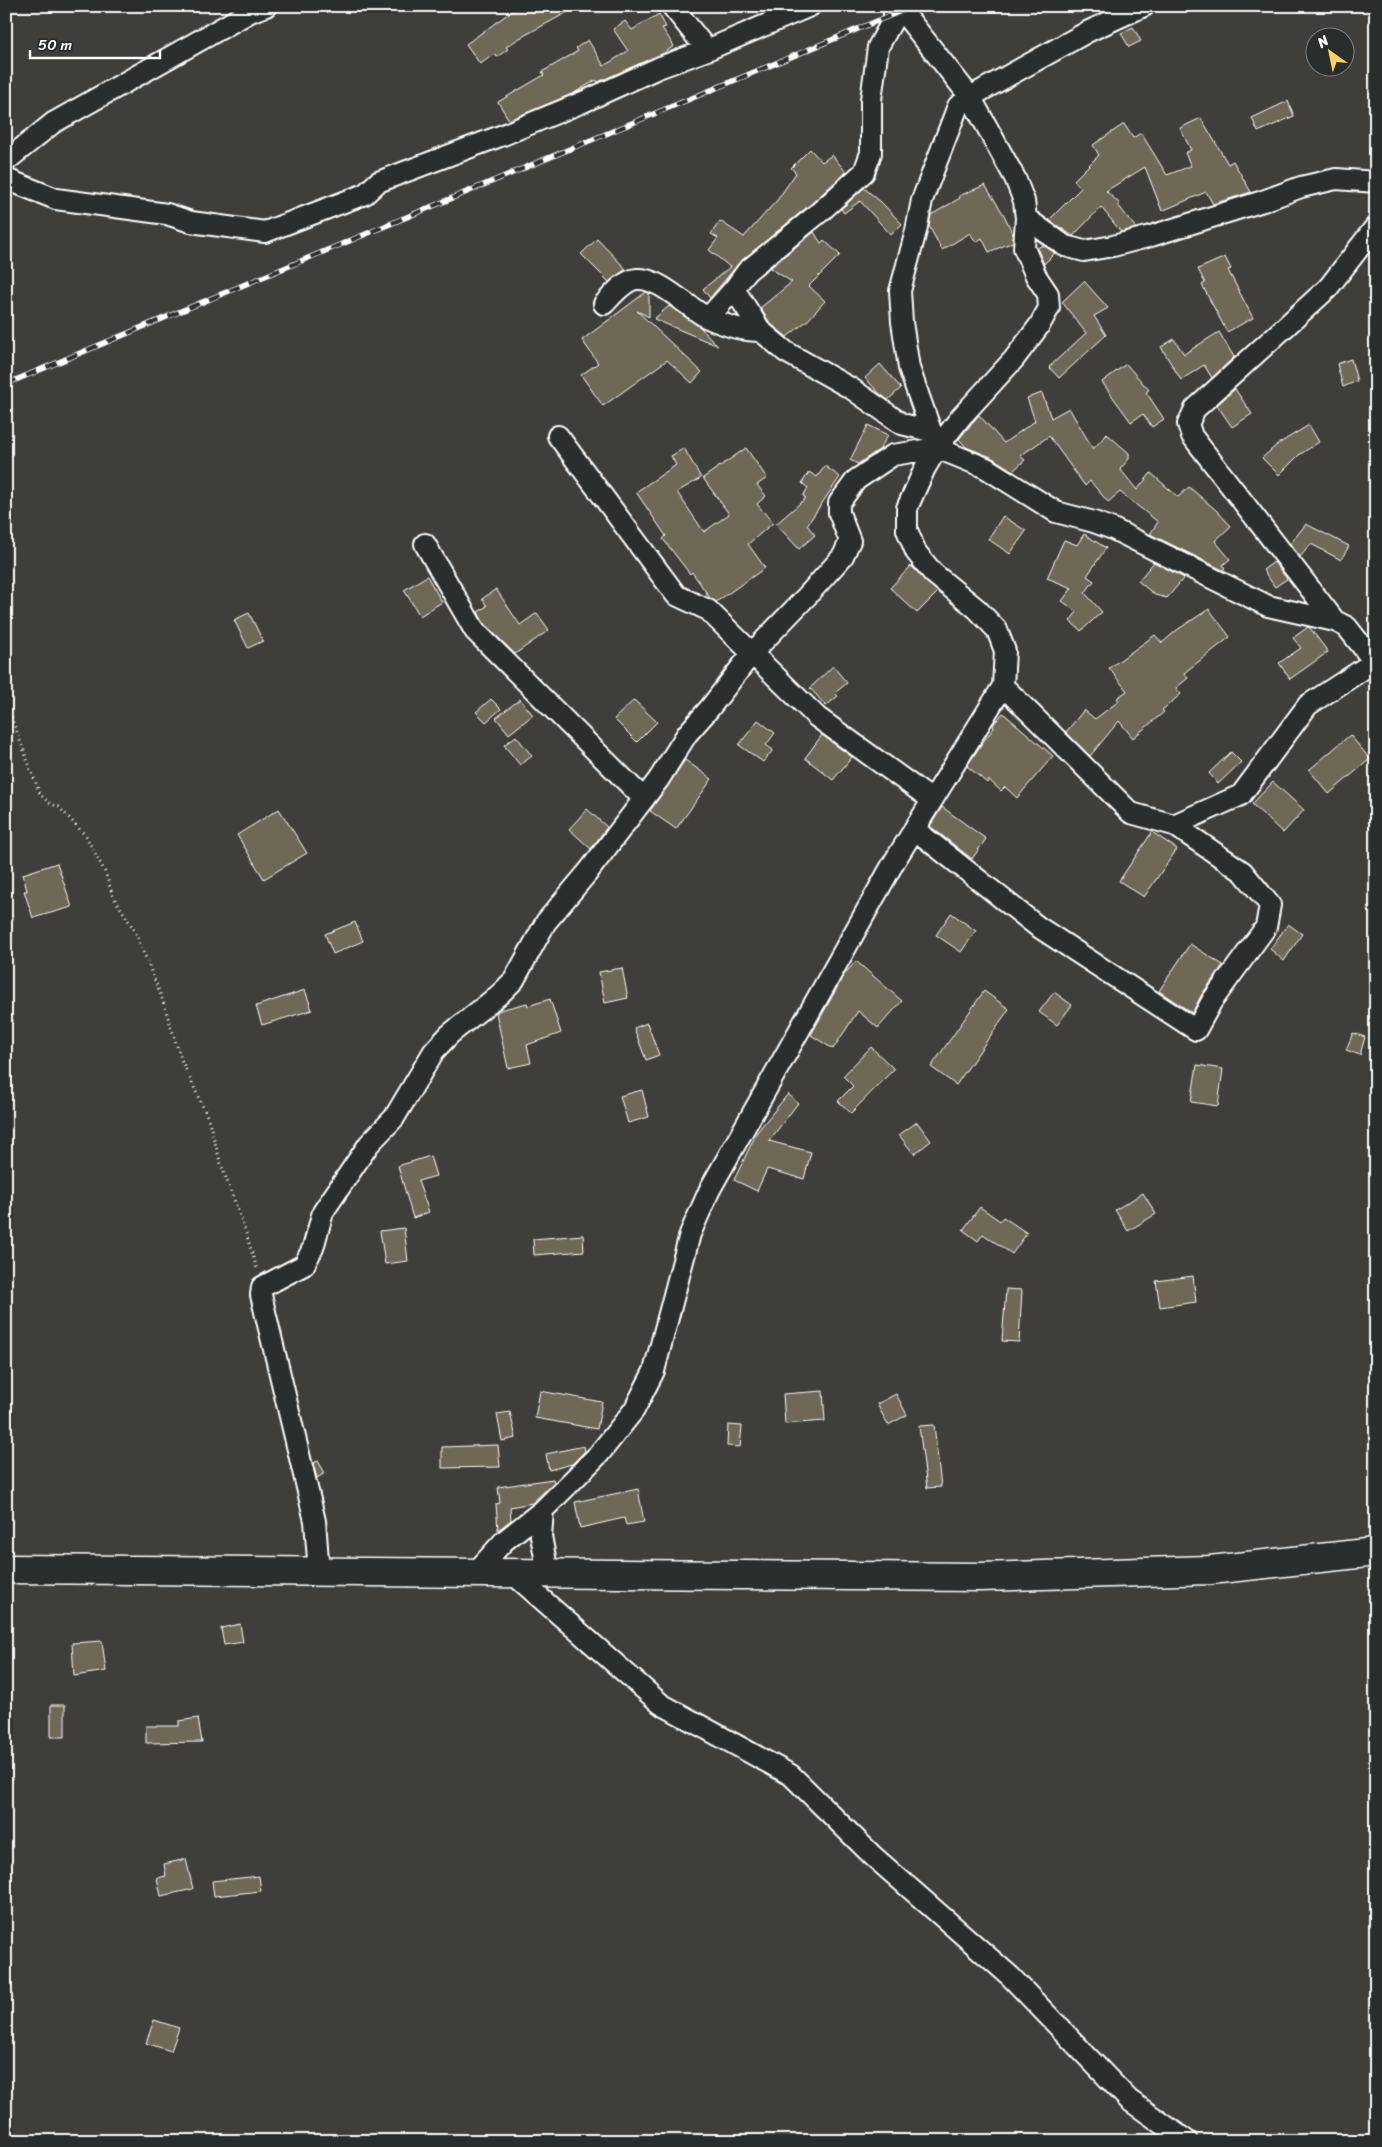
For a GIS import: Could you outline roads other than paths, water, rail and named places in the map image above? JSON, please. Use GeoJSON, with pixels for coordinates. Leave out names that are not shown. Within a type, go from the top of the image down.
{"type":"FeatureCollection","features":[{"type":"Feature","properties":{"kind":"highway"},"geometry":{"type":"LineString","coordinates":[[6,1569],[980,1578],[1210,1570],[1376,1552]]}},
{"type":"Feature","properties":{"kind":"street"},"geometry":{"type":"LineString","coordinates":[[6,161],[53,123],[250,12],[266,6]]}},
{"type":"Feature","properties":{"kind":"street"},"geometry":{"type":"LineString","coordinates":[[672,6],[708,50]]}},
{"type":"Feature","properties":{"kind":"street"},"geometry":{"type":"LineString","coordinates":[[6,179],[56,199],[167,214],[191,222],[265,232],[365,194],[378,182],[503,135],[658,68],[708,50],[810,6]]}},
{"type":"Feature","properties":{"kind":"street"},"geometry":{"type":"LineString","coordinates":[[319,1573],[315,1521],[261,1295],[262,1287],[304,1265],[313,1248],[323,1212],[369,1144],[394,1118],[434,1051],[450,1034],[500,994],[514,980],[546,922],[588,872],[659,779],[687,734],[753,652],[843,556],[850,541],[839,513],[839,503],[856,480],[893,455],[934,440],[961,418],[1014,359],[1049,308],[1048,294],[1036,276],[1024,248],[1026,218],[1024,201],[1015,178],[971,98],[896,6]]}},
{"type":"Feature","properties":{"kind":"street"},"geometry":{"type":"LineString","coordinates":[[708,318],[747,271],[820,212],[864,172],[871,153],[871,100],[878,46],[894,18],[896,6]]}},
{"type":"Feature","properties":{"kind":"street"},"geometry":{"type":"LineString","coordinates":[[476,1572],[504,1541],[543,1510],[599,1454],[634,1410],[654,1371],[690,1234],[710,1189],[894,862],[1003,686],[1005,651],[997,630],[976,609],[933,573],[916,552],[907,530],[907,508],[925,468],[934,440],[909,368],[902,322],[900,291],[922,200],[958,106],[1089,31],[1144,6]]}},
{"type":"Feature","properties":{"kind":"street"},"geometry":{"type":"LineString","coordinates":[[1026,218],[1065,246],[1084,251],[1151,236],[1302,187],[1336,179],[1372,187]]}},
{"type":"Feature","properties":{"kind":"street"},"geometry":{"type":"LineString","coordinates":[[1335,621],[1192,436],[1188,424],[1196,409],[1328,288],[1376,226]]}},
{"type":"Feature","properties":{"kind":"street"},"geometry":{"type":"LineString","coordinates":[[604,304],[622,286],[636,279],[651,281],[708,318],[750,331],[761,331]]}},
{"type":"Feature","properties":{"kind":"street"},"geometry":{"type":"LineString","coordinates":[[734,289],[761,331],[786,352],[852,389],[902,424],[986,468],[1056,512],[1113,529],[1268,606],[1335,621],[1347,627],[1375,663],[1308,705],[1241,795],[1174,825]]}},
{"type":"Feature","properties":{"kind":"street"},"geometry":{"type":"LineString","coordinates":[[558,436],[676,595],[708,610],[753,652],[817,717],[932,800]]}},
{"type":"Feature","properties":{"kind":"street"},"geometry":{"type":"LineString","coordinates":[[426,544],[475,631],[644,799]]}},
{"type":"Feature","properties":{"kind":"street"},"geometry":{"type":"LineString","coordinates":[[914,829],[1037,926],[1196,1030],[1212,1001],[1266,927],[1270,906],[1243,872],[1174,825],[1130,813],[1003,686]]}},
{"type":"Feature","properties":{"kind":"street"},"geometry":{"type":"LineString","coordinates":[[543,1510],[541,1536],[548,1573]]}},
{"type":"Feature","properties":{"kind":"street"},"geometry":{"type":"LineString","coordinates":[[512,1573],[661,1704],[791,1775],[873,1856],[1010,1976],[1129,2100],[1187,2141]]}},
{"type":"Feature","properties":{"kind":"railway"},"geometry":{"type":"LineString","coordinates":[[6,384],[913,6]]}}]}
